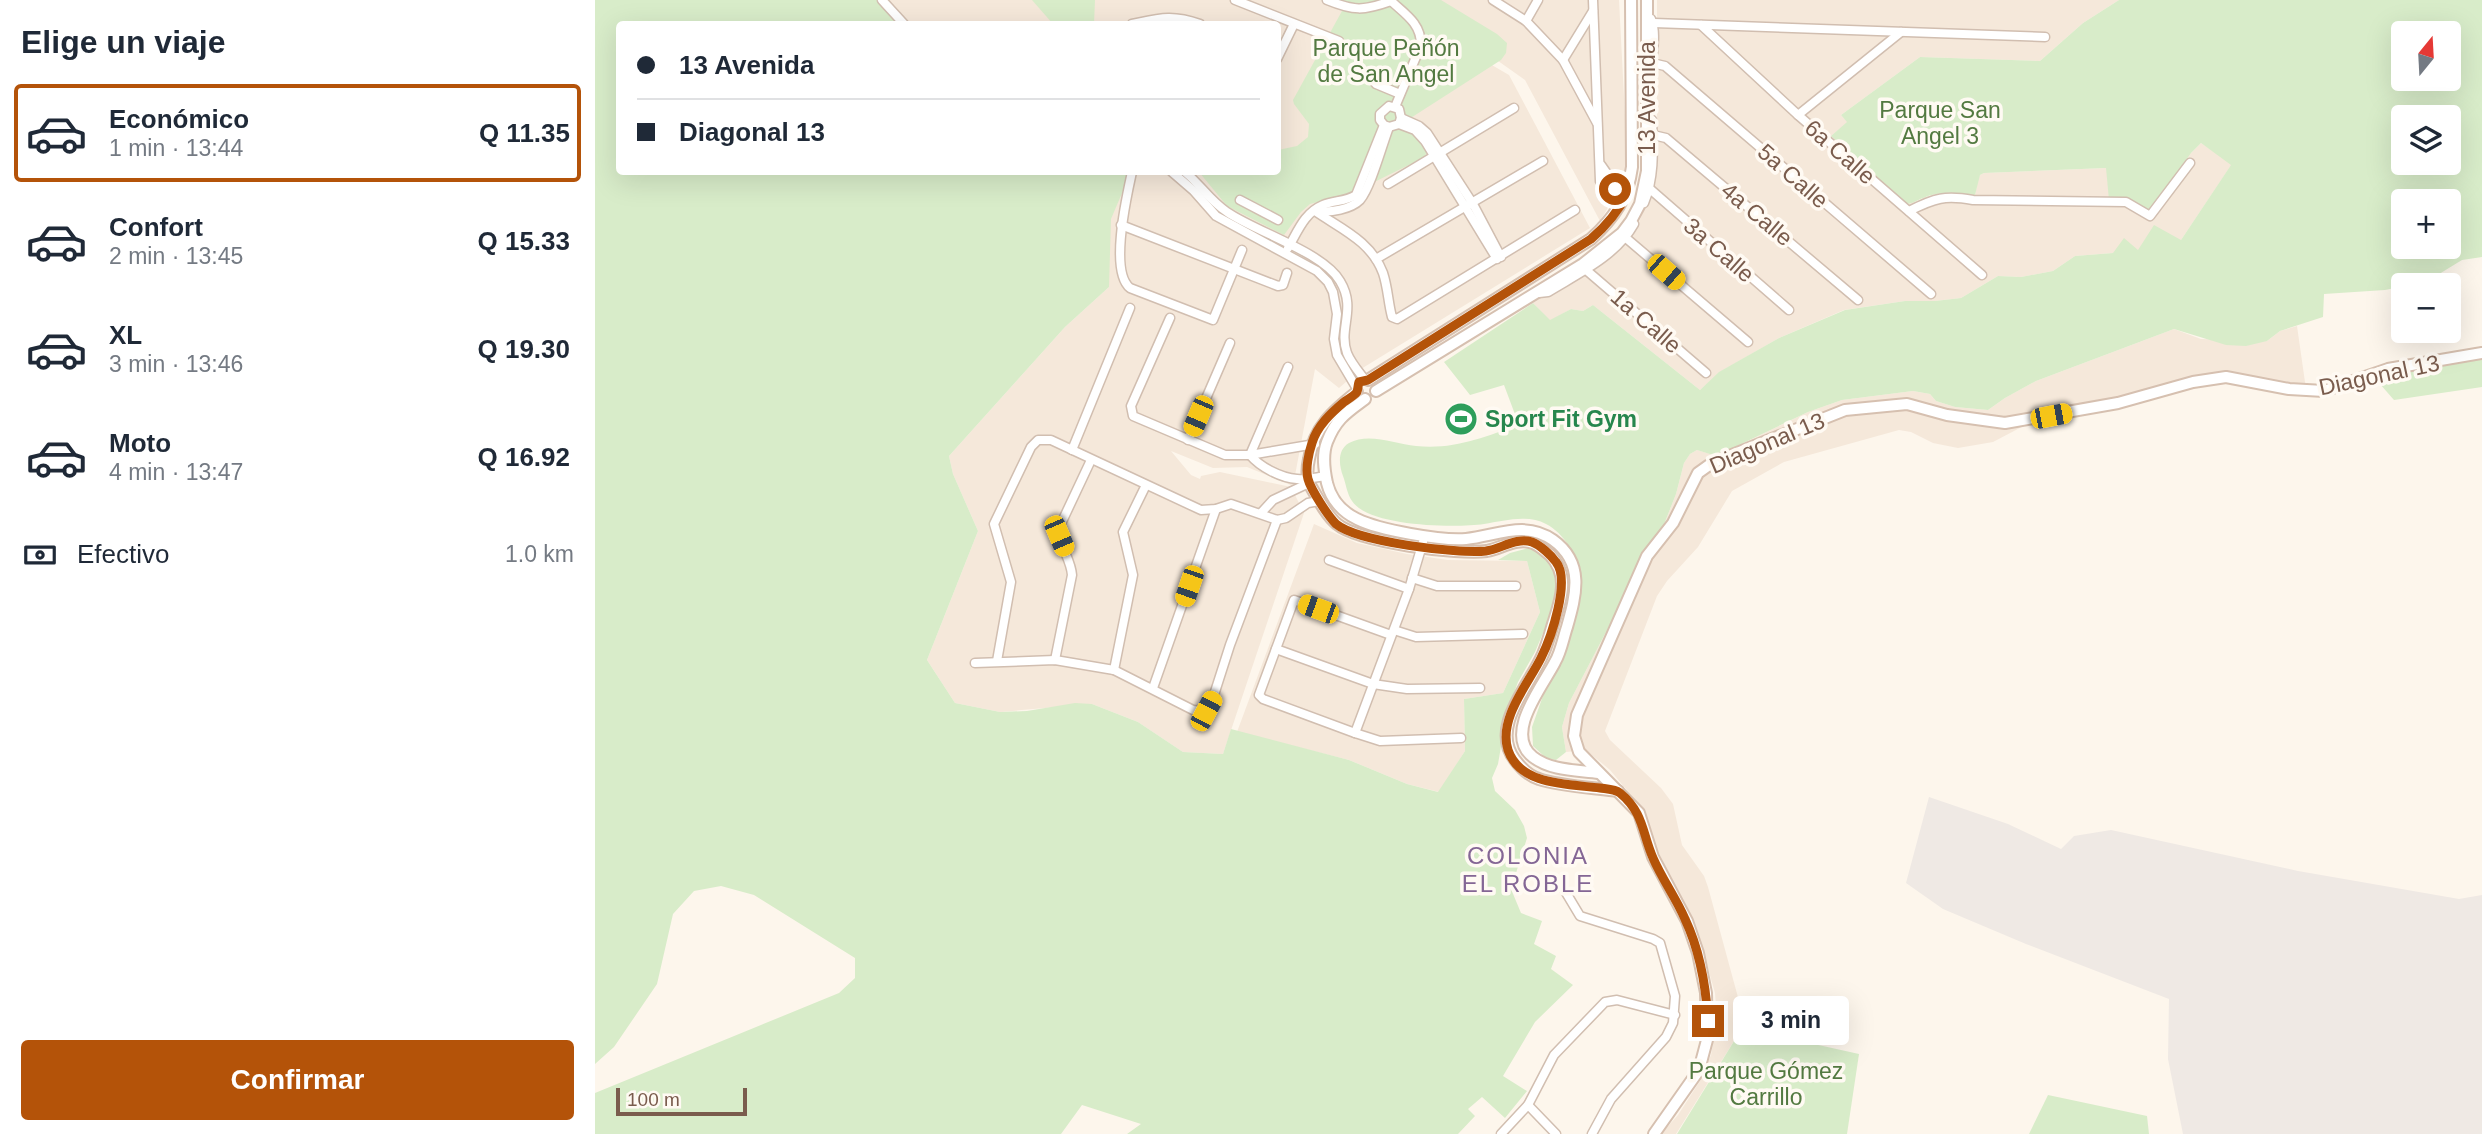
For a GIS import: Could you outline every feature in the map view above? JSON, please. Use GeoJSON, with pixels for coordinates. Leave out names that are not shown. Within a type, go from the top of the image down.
{"type":"FeatureCollection","features":[{"type":"Feature","properties":{"kind":"street"},"geometry":{"type":"LineString","coordinates":[[882,0],[901,21]]}},
{"type":"Feature","properties":{"kind":"street"},"geometry":{"type":"LineString","coordinates":[[1234,0],[1339,41]]}},
{"type":"Feature","properties":{"kind":"street"},"geometry":{"type":"LineString","coordinates":[[1327,0],[1357,10],[1371,8],[1390,0],[1410,17],[1421,34],[1421,45],[1395,107]]}},
{"type":"Feature","properties":{"kind":"street"},"geometry":{"type":"LineString","coordinates":[[1493,0],[1526,21],[1563,60],[1598,126]]}},
{"type":"Feature","properties":{"kind":"street"},"geometry":{"type":"LineString","coordinates":[[1526,21],[1538,0]]}},
{"type":"Feature","properties":{"kind":"street"},"geometry":{"type":"LineString","coordinates":[[1593,0],[1601,165],[1608,175],[1629,188]]}},
{"type":"Feature","properties":{"kind":"street"},"geometry":{"type":"LineString","coordinates":[[1533,295],[1548,292],[1585,269],[1626,238],[1650,189],[1653,135],[1649,63],[1654,23],[1640,2]]}},
{"type":"Feature","properties":{"kind":"street","name":"13 Avenida"},"geometry":{"type":"LineString","coordinates":[[1618,791],[1540,779],[1523,770],[1508,751],[1506,733],[1513,710],[1543,655],[1562,594],[1563,577],[1558,564],[1532,542],[1512,542],[1487,551],[1459,551],[1424,541],[1353,533],[1336,524],[1308,480],[1312,444],[1317,431],[1331,413],[1362,388],[1591,239],[1616,214],[1629,188],[1633,151],[1632,63],[1640,2]]}},
{"type":"Feature","properties":{"kind":"street","name":"13 Avenida"},"geometry":{"type":"LineString","coordinates":[[1362,388],[1371,398],[1376,391],[1583,264],[1622,233],[1640,204],[1647,171],[1649,63],[1640,2]]}},
{"type":"Feature","properties":{"kind":"street"},"geometry":{"type":"LineString","coordinates":[[1563,60],[1593,11]]}},
{"type":"Feature","properties":{"kind":"street"},"geometry":{"type":"LineString","coordinates":[[1654,23],[2045,37]]}},
{"type":"Feature","properties":{"kind":"street"},"geometry":{"type":"LineString","coordinates":[[1281,50],[1294,24]]}},
{"type":"Feature","properties":{"kind":"street","name":"6a Calle"},"geometry":{"type":"LineString","coordinates":[[1701,25],[1798,115],[1982,275]]}},
{"type":"Feature","properties":{"kind":"street"},"geometry":{"type":"LineString","coordinates":[[1798,115],[1901,32]]}},
{"type":"Feature","properties":{"kind":"street"},"geometry":{"type":"LineString","coordinates":[[1632,63],[1649,63]]}},
{"type":"Feature","properties":{"kind":"street","name":"5a Calle"},"geometry":{"type":"LineString","coordinates":[[1649,63],[1665,66],[1931,294]]}},
{"type":"Feature","properties":{"kind":"street"},"geometry":{"type":"LineString","coordinates":[[1367,74],[1376,84],[1400,94]]}},
{"type":"Feature","properties":{"kind":"street"},"geometry":{"type":"LineString","coordinates":[[1284,254],[1303,219],[1315,211],[1325,212],[1357,203],[1364,194],[1386,126],[1380,114],[1389,106],[1395,107],[1401,113],[1400,121]]}},
{"type":"Feature","properties":{"kind":"street"},"geometry":{"type":"LineString","coordinates":[[1388,184],[1514,108]]}},
{"type":"Feature","properties":{"kind":"street"},"geometry":{"type":"LineString","coordinates":[[1386,126],[1400,121]]}},
{"type":"Feature","properties":{"kind":"street"},"geometry":{"type":"LineString","coordinates":[[1400,121],[1415,130],[1437,155],[1499,258]]}},
{"type":"Feature","properties":{"kind":"street","name":"4a Calle"},"geometry":{"type":"LineString","coordinates":[[1653,135],[1666,138],[1858,300]]}},
{"type":"Feature","properties":{"kind":"street"},"geometry":{"type":"LineString","coordinates":[[1376,259],[1543,161]]}},
{"type":"Feature","properties":{"kind":"street"},"geometry":{"type":"LineString","coordinates":[[1909,211],[1937,198],[1952,196],[1973,200],[2126,202],[2150,216],[2190,163]]}},
{"type":"Feature","properties":{"kind":"street"},"geometry":{"type":"LineString","coordinates":[[1131,175],[1121,225],[1124,283],[1130,288],[1213,320],[1242,250]]}},
{"type":"Feature","properties":{"kind":"street"},"geometry":{"type":"LineString","coordinates":[[1175,175],[1216,216],[1290,245],[1327,266],[1339,278],[1346,291],[1349,307],[1345,340],[1347,353],[1362,388]]}},
{"type":"Feature","properties":{"kind":"street"},"geometry":{"type":"LineString","coordinates":[[1188,175],[1239,225],[1284,254],[1317,271],[1328,282],[1336,302],[1334,339],[1337,355],[1362,388]]}},
{"type":"Feature","properties":{"kind":"street","name":"3a Calle"},"geometry":{"type":"LineString","coordinates":[[1650,189],[1789,310]]}},
{"type":"Feature","properties":{"kind":"street"},"geometry":{"type":"LineString","coordinates":[[1240,200],[1278,220]]}},
{"type":"Feature","properties":{"kind":"street"},"geometry":{"type":"LineString","coordinates":[[1239,225],[1252,206]]}},
{"type":"Feature","properties":{"kind":"street"},"geometry":{"type":"LineString","coordinates":[[1315,211],[1354,235],[1376,259],[1390,296],[1392,317],[1397,319],[1575,210]]}},
{"type":"Feature","properties":{"kind":"street"},"geometry":{"type":"LineString","coordinates":[[1121,225],[1281,287],[1287,273]]}},
{"type":"Feature","properties":{"kind":"street"},"geometry":{"type":"LineString","coordinates":[[1626,238],[1748,342]]}},
{"type":"Feature","properties":{"kind":"street","name":"1a Calle"},"geometry":{"type":"LineString","coordinates":[[1585,269],[1706,373]]}},
{"type":"Feature","properties":{"kind":"street"},"geometry":{"type":"LineString","coordinates":[[1072,450],[1131,308]]}},
{"type":"Feature","properties":{"kind":"street"},"geometry":{"type":"LineString","coordinates":[[1170,318],[1131,405],[1133,416],[1225,455],[1250,455],[1312,444],[1325,447]]}},
{"type":"Feature","properties":{"kind":"street"},"geometry":{"type":"LineString","coordinates":[[1188,440],[1230,343]]}},
{"type":"Feature","properties":{"kind":"street","name":"Diagonal 13"},"geometry":{"type":"LineString","coordinates":[[1654,1134],[1699,1070],[1707,1040],[1706,993],[1698,953],[1687,921],[1653,857],[1639,813],[1579,751],[1574,736],[1577,715],[1647,556],[1672,523],[1698,473],[1711,463],[1845,410],[1907,404],[1947,415],[2005,423],[2118,403],[2193,382],[2226,377],[2289,389],[2324,391],[2388,369],[2482,354]]}},
{"type":"Feature","properties":{"kind":"street"},"geometry":{"type":"LineString","coordinates":[[1250,455],[1288,367]]}},
{"type":"Feature","properties":{"kind":"street","name":"13 Avenida"},"geometry":{"type":"LineString","coordinates":[[1362,388],[1339,418],[1325,447],[1329,492],[1339,506],[1355,518],[1400,537]]}},
{"type":"Feature","properties":{"kind":"street"},"geometry":{"type":"LineString","coordinates":[[997,661],[1011,582],[994,524],[1031,447],[1038,440],[1051,440],[1201,510],[1231,504],[1277,520],[1286,518],[1308,503],[1319,501]]}},
{"type":"Feature","properties":{"kind":"street"},"geometry":{"type":"LineString","coordinates":[[1250,455],[1262,466],[1281,474],[1308,480]]}},
{"type":"Feature","properties":{"kind":"street"},"geometry":{"type":"LineString","coordinates":[[1055,660],[1073,575],[1059,536],[1059,528],[1091,460]]}},
{"type":"Feature","properties":{"kind":"street"},"geometry":{"type":"LineString","coordinates":[[1261,513],[1273,500],[1308,480],[1326,476]]}},
{"type":"Feature","properties":{"kind":"street"},"geometry":{"type":"LineString","coordinates":[[1114,670],[1133,575],[1123,532],[1146,485]]}},
{"type":"Feature","properties":{"kind":"street"},"geometry":{"type":"LineString","coordinates":[[1153,688],[1216,509]]}},
{"type":"Feature","properties":{"kind":"street"},"geometry":{"type":"LineString","coordinates":[[975,663],[1055,660],[1114,670],[1192,710],[1206,711],[1277,520]]}},
{"type":"Feature","properties":{"kind":"street","name":"13 Avenida"},"geometry":{"type":"LineString","coordinates":[[1424,541],[1464,539],[1511,530],[1536,531],[1554,541],[1569,557],[1576,575],[1576,597],[1557,660],[1527,712],[1522,734],[1524,747],[1532,757],[1551,767],[1599,773]]}},
{"type":"Feature","properties":{"kind":"street"},"geometry":{"type":"LineString","coordinates":[[1355,733],[1409,589],[1424,541]]}},
{"type":"Feature","properties":{"kind":"street"},"geometry":{"type":"LineString","coordinates":[[1329,560],[1409,589]]}},
{"type":"Feature","properties":{"kind":"street"},"geometry":{"type":"LineString","coordinates":[[1412,578],[1437,586],[1516,586]]}},
{"type":"Feature","properties":{"kind":"street"},"geometry":{"type":"LineString","coordinates":[[1461,738],[1380,740],[1263,699],[1259,695],[1294,600],[1392,633],[1416,637],[1523,634]]}},
{"type":"Feature","properties":{"kind":"street"},"geometry":{"type":"LineString","coordinates":[[1276,649],[1373,684],[1407,689],[1480,688]]}},
{"type":"Feature","properties":{"kind":"street"},"geometry":{"type":"LineString","coordinates":[[1565,891],[1580,916],[1660,943],[1675,996],[1675,1015],[1666,1037],[1611,1099],[1592,1134]]}},
{"type":"Feature","properties":{"kind":"street"},"geometry":{"type":"LineString","coordinates":[[1501,1134],[1528,1105],[1554,1055],[1608,1001],[1617,1000],[1675,1015]]}},
{"type":"Feature","properties":{"kind":"street"},"geometry":{"type":"LineString","coordinates":[[1528,1105],[1556,1134]]}},
{"type":"Feature","properties":{"kind":"shaded area"},"geometry":{"type":"Polygon","coordinates":[[[764,0],[1399,0],[1423,25],[1509,75],[1590,228],[1361,369],[1339,388],[1315,369],[1293,486],[1247,467],[1213,468],[1171,451],[1191,475],[1200,479],[1201,476],[1220,472],[1291,487],[1304,513],[1223,754],[1183,752],[1138,722],[1092,704],[1000,712],[955,703],[927,660],[978,531],[953,474],[949,456],[1065,327],[1109,287],[985,175],[1281,175],[1281,21],[816,21],[764,0]]]}},
{"type":"Feature","properties":{"kind":"shaded area"},"geometry":{"type":"Polygon","coordinates":[[[1412,0],[1619,0],[1628,174],[1600,221],[1525,80],[1412,0]]]}},
{"type":"Feature","properties":{"kind":"shaded area"},"geometry":{"type":"Polygon","coordinates":[[[1657,0],[2119,0],[2083,23],[2040,61],[1920,57],[1841,115],[1848,122],[1831,136],[1916,203],[1924,197],[1946,193],[1975,195],[1978,179],[1984,173],[2107,168],[2191,153],[2201,143],[2232,164],[2181,240],[2138,251],[2075,256],[2053,271],[2021,277],[1998,276],[1961,298],[1905,301],[1844,310],[1779,338],[1720,372],[1700,390],[1593,305],[1583,311],[1571,309],[1550,321],[1533,303],[1619,248],[1639,222],[1654,187],[1657,163],[1657,0]]]}},
{"type":"Feature","properties":{"kind":"shaded area"},"geometry":{"type":"Polygon","coordinates":[[[2297,326],[2306,389],[2229,383],[2202,384],[2142,399],[2039,418],[1993,442],[1958,448],[1933,443],[1911,432],[1899,430],[1784,462],[1732,491],[1698,547],[1657,596],[1605,731],[1610,740],[1661,788],[1673,804],[1682,845],[1704,876],[1708,887],[1742,1012],[1742,1028],[1676,1134],[1661,1134],[1678,1115],[1700,1081],[1711,1055],[1717,1019],[1715,993],[1699,937],[1657,849],[1641,807],[1610,770],[1586,750],[1566,752],[1562,727],[1569,703],[1618,609],[1641,555],[1663,527],[1684,463],[1690,454],[1697,450],[1717,456],[1808,412],[1842,400],[1913,391],[1930,394],[1936,401],[1955,407],[1988,410],[2036,381],[2174,329],[2201,339],[2267,341],[2280,331],[2297,326]]]}},
{"type":"Feature","properties":{"kind":"shaded area"},"geometry":{"type":"Polygon","coordinates":[[[1314,524],[1357,543],[1407,554],[1448,560],[1527,561],[1540,612],[1503,693],[1464,699],[1465,751],[1439,792],[1407,784],[1349,760],[1237,732],[1314,524]]]}},
{"type":"Feature","properties":{"kind":"shaded area"},"geometry":{"type":"Polygon","coordinates":[[[1929,797],[2008,824],[2061,849],[2074,836],[2111,830],[2298,871],[2459,899],[2482,895],[2482,1134],[2183,1134],[2168,1059],[2169,999],[1943,909],[1906,883],[1929,797]]]}},
{"type":"Feature","properties":{"kind":"green space"},"geometry":{"type":"Polygon","coordinates":[[[595,0],[877,0],[894,21],[616,21],[616,175],[1130,175],[1111,219],[1109,287],[1065,327],[949,456],[953,474],[978,531],[927,660],[955,703],[1000,712],[1027,711],[1075,703],[1092,704],[1138,722],[1183,752],[1223,754],[1231,729],[1349,760],[1407,784],[1438,792],[1465,751],[1464,699],[1503,693],[1540,612],[1527,561],[1498,560],[1510,553],[1533,547],[1551,560],[1557,581],[1557,600],[1535,652],[1518,682],[1507,712],[1498,764],[1492,778],[1495,791],[1515,810],[1527,838],[1511,889],[1521,913],[1542,921],[1534,944],[1556,956],[1551,969],[1573,985],[1535,1022],[1503,1076],[1527,1091],[1505,1118],[1482,1097],[1468,1109],[1475,1116],[1458,1134],[1127,1134],[1141,1124],[1082,1105],[1061,1134],[595,1134],[595,1093],[839,993],[855,978],[855,958],[754,895],[721,886],[694,891],[673,914],[657,984],[614,1047],[595,1064],[595,0]]]}},
{"type":"Feature","properties":{"kind":"green space"},"geometry":{"type":"Polygon","coordinates":[[[1032,0],[1095,0],[1094,21],[1050,21],[1032,0]]]}},
{"type":"Feature","properties":{"kind":"green space","name":"Parque Peñón de San Angel"},"geometry":{"type":"Polygon","coordinates":[[[1321,0],[1441,0],[1497,34],[1507,43],[1506,53],[1501,60],[1406,121],[1427,150],[1425,157],[1352,193],[1310,204],[1284,235],[1227,206],[1201,175],[1281,175],[1281,149],[1297,146],[1308,137],[1309,124],[1293,100],[1342,11],[1339,7],[1321,0]]]}},
{"type":"Feature","properties":{"kind":"green space","name":"Parque San Angel 3"},"geometry":{"type":"Polygon","coordinates":[[[2119,0],[2482,0],[2482,257],[2462,260],[2441,273],[2391,273],[2391,289],[2324,294],[2323,317],[2280,331],[2267,341],[2246,346],[2226,345],[2174,329],[2036,381],[1988,410],[1955,407],[1936,401],[1930,394],[1913,391],[1842,400],[1808,412],[1716,456],[1697,450],[1690,454],[1684,463],[1663,527],[1641,555],[1618,609],[1569,703],[1562,727],[1566,752],[1556,760],[1546,758],[1533,746],[1532,727],[1578,596],[1580,575],[1569,546],[1553,528],[1531,519],[1454,526],[1413,524],[1361,510],[1348,492],[1341,467],[1342,450],[1349,443],[1365,439],[1416,446],[1443,446],[1469,442],[1519,425],[1504,385],[1470,395],[1444,362],[1533,303],[1550,320],[1571,309],[1583,311],[1593,305],[1700,390],[1719,372],[1779,338],[1845,310],[1905,301],[1961,298],[1998,276],[2021,277],[2053,271],[2075,256],[2113,253],[2124,238],[2138,250],[2154,225],[2181,240],[2231,165],[2201,143],[2149,211],[2109,200],[2106,168],[1984,173],[1980,175],[1975,195],[1942,193],[1907,204],[1831,136],[1847,122],[1841,115],[1920,57],[2040,61],[2083,23],[2119,0]]]}},
{"type":"Feature","properties":{"kind":"green space"},"geometry":{"type":"Polygon","coordinates":[[[2482,351],[2482,387],[2394,400],[2380,384],[2387,370],[2482,351]]]}},
{"type":"Feature","properties":{"kind":"green space","name":"Parque Gómez Carrillo"},"geometry":{"type":"Polygon","coordinates":[[[1742,1028],[1859,1054],[1847,1134],[1677,1134],[1742,1028]]]}},
{"type":"Feature","properties":{"kind":"green space"},"geometry":{"type":"Polygon","coordinates":[[[2048,1095],[2147,1116],[2149,1134],[2029,1134],[2048,1095]]]}},
{"type":"Feature","properties":{"kind":"place","name":"Sport Fit Gym"},"geometry":{"type":"Point","coordinates":[1461,419]}},
{"type":"Feature","properties":{"kind":"district","name":"COLONIA EL ROBLE"},"geometry":{"type":"Point","coordinates":[1528,870]}},
{"type":"Feature","properties":{"kind":"route"},"geometry":{"type":"LineString","coordinates":[[1615,189],[1627,194],[1623,203],[1591,239],[1368,380],[1359,382],[1357,392],[1331,413],[1317,431],[1312,444],[1307,478],[1319,501],[1336,524],[1353,533],[1459,551],[1487,551],[1512,542],[1532,542],[1558,564],[1563,577],[1562,594],[1543,655],[1513,710],[1506,733],[1508,751],[1523,770],[1540,779],[1618,791],[1639,813],[1653,857],[1687,921],[1698,953],[1708,1021]]}}]}
